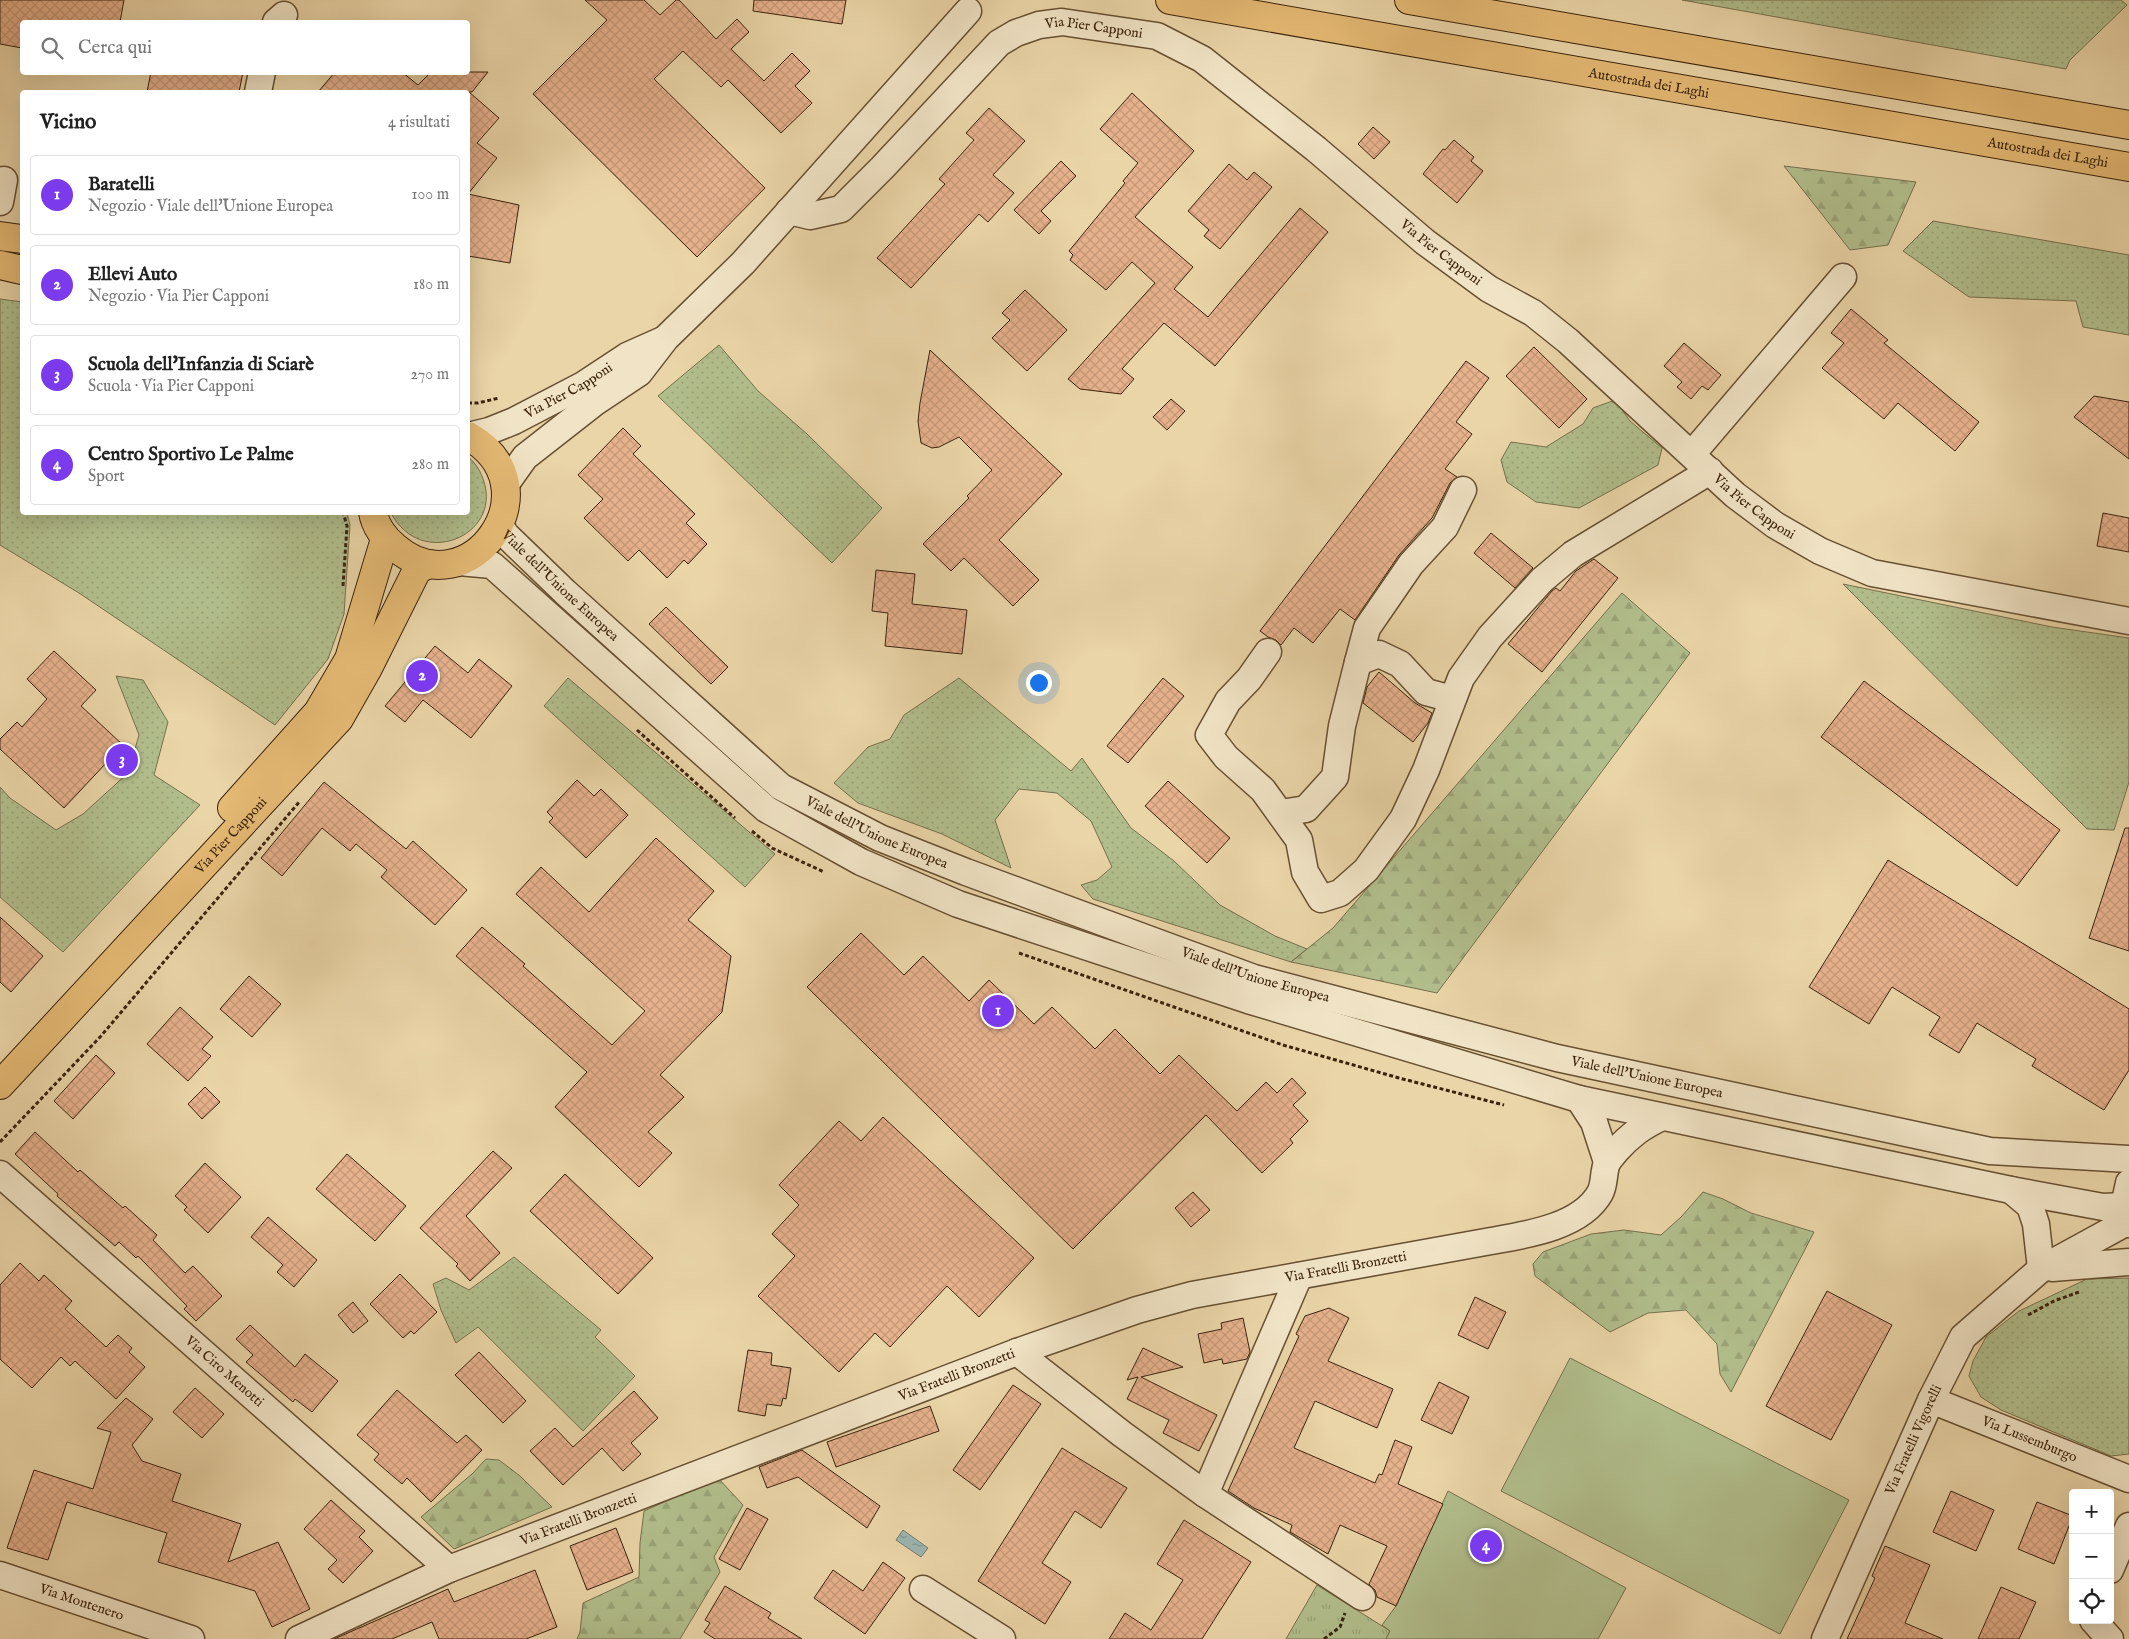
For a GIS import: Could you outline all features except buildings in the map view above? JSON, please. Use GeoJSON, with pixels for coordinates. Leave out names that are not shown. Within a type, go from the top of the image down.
{"type":"FeatureCollection","features":[{"type":"Feature","properties":{"kind":"main road","name":"Autostrada dei Laghi"},"geometry":{"type":"LineString","coordinates":[[1170,0],[2129,166]]}},
{"type":"Feature","properties":{"kind":"main road"},"geometry":{"type":"LineString","coordinates":[[1409,0],[2129,125]]}},
{"type":"Feature","properties":{"kind":"main road"},"geometry":{"type":"LineString","coordinates":[[0,236],[20,239]]}},
{"type":"Feature","properties":{"kind":"main road"},"geometry":{"type":"LineString","coordinates":[[0,265],[20,270]]}},
{"type":"Feature","properties":{"kind":"main road"},"geometry":{"type":"LineString","coordinates":[[374,515],[385,539],[404,556],[428,564],[444,564],[459,562],[476,554],[490,541],[500,526],[506,506],[505,486],[502,473],[488,451],[470,438]]}},
{"type":"Feature","properties":{"kind":"main road","name":"Via Pier Capponi"},"geometry":{"type":"LineString","coordinates":[[0,1058],[246,794],[318,712],[349,659],[385,539]]}},
{"type":"Feature","properties":{"kind":"main road","name":"Via Pier Capponi"},"geometry":{"type":"LineString","coordinates":[[0,1085],[339,719],[417,570],[428,564]]}},
{"type":"Feature","properties":{"kind":"street","name":"Via Pier Capponi"},"geometry":{"type":"LineString","coordinates":[[505,486],[525,457],[594,403],[639,373],[666,338],[724,283],[968,11]]}},
{"type":"Feature","properties":{"kind":"street","name":"Via Pier Capponi"},"geometry":{"type":"LineString","coordinates":[[789,211],[810,216],[841,208],[882,168],[999,43],[1016,33],[1039,25],[1062,22],[1157,36],[1202,59],[1316,149],[1426,242],[1489,289],[1533,313],[1568,341],[1735,495],[1775,525],[1820,551],[1872,573],[2129,621]]}},
{"type":"Feature","properties":{"kind":"street"},"geometry":{"type":"LineString","coordinates":[[258,90],[261,75]]}},
{"type":"Feature","properties":{"kind":"street"},"geometry":{"type":"LineString","coordinates":[[1268,652],[1249,679],[1228,701],[1209,735],[1226,757],[1263,790],[1281,813],[1299,840],[1305,872],[1321,899],[1340,893],[1366,870],[1403,819],[1426,770],[1461,678],[1490,637],[1542,580],[1573,554],[1701,462],[1843,277]]}},
{"type":"Feature","properties":{"kind":"street","name":"Via Pier Capponi"},"geometry":{"type":"LineString","coordinates":[[470,436],[489,431],[514,421],[583,385],[627,356],[666,338]]}},
{"type":"Feature","properties":{"kind":"street"},"geometry":{"type":"LineString","coordinates":[[1281,813],[1306,809],[1335,777],[1342,726],[1367,628],[1411,564],[1445,528],[1463,490]]}},
{"type":"Feature","properties":{"kind":"street","name":"Viale dell'Unione Europea"},"geometry":{"type":"LineString","coordinates":[[500,526],[565,592],[782,787],[880,838],[966,872],[1254,978],[1557,1058],[1990,1150],[2129,1160]]}},
{"type":"Feature","properties":{"kind":"street","name":"Viale dell'Unione Europea"},"geometry":{"type":"LineString","coordinates":[[459,562],[492,565],[766,810],[861,862],[958,904],[1229,994],[1579,1099],[2011,1190],[2103,1207],[2127,1209]]}},
{"type":"Feature","properties":{"kind":"street"},"geometry":{"type":"LineString","coordinates":[[1358,662],[1379,654],[1400,664],[1426,692],[1452,699]]}},
{"type":"Feature","properties":{"kind":"street","name":"Via Fratelli Bronzetti"},"geometry":{"type":"LineString","coordinates":[[299,1639],[449,1569],[1017,1352],[1137,1310],[1192,1295],[1526,1235],[1563,1224],[1585,1210],[1601,1192],[1607,1162],[1594,1122],[1579,1099]]}},
{"type":"Feature","properties":{"kind":"street"},"geometry":{"type":"LineString","coordinates":[[1607,1162],[1629,1137],[1640,1128],[1662,1117]]}},
{"type":"Feature","properties":{"kind":"street","name":"Via Ciro Menotti"},"geometry":{"type":"LineString","coordinates":[[0,1174],[449,1569]]}},
{"type":"Feature","properties":{"kind":"street","name":"Viale dell'Unione Europea"},"geometry":{"type":"LineString","coordinates":[[2011,1190],[2030,1206],[2036,1224],[2041,1269]]}},
{"type":"Feature","properties":{"kind":"street","name":"Via Fratelli Vigorelli"},"geometry":{"type":"LineString","coordinates":[[1825,1639],[1930,1400],[1963,1337],[2041,1269],[2127,1209]]}},
{"type":"Feature","properties":{"kind":"street"},"geometry":{"type":"LineString","coordinates":[[2041,1269],[2129,1262]]}},
{"type":"Feature","properties":{"kind":"street"},"geometry":{"type":"LineString","coordinates":[[1205,1494],[1299,1276]]}},
{"type":"Feature","properties":{"kind":"street"},"geometry":{"type":"LineString","coordinates":[[1017,1352],[1122,1434],[1205,1494],[1357,1594]]}},
{"type":"Feature","properties":{"kind":"street","name":"Via Lussemburgo"},"geometry":{"type":"LineString","coordinates":[[1930,1400],[2129,1479]]}},
{"type":"Feature","properties":{"kind":"street"},"geometry":{"type":"LineString","coordinates":[[2114,1561],[2129,1526]]}},
{"type":"Feature","properties":{"kind":"street","name":"Via Montenero"},"geometry":{"type":"LineString","coordinates":[[0,1576],[191,1639]]}},
{"type":"Feature","properties":{"kind":"street"},"geometry":{"type":"LineString","coordinates":[[923,1590],[1002,1639]]}},
{"type":"Feature","properties":{"kind":"street"},"geometry":{"type":"LineString","coordinates":[[2097,1624],[2110,1639]]}},
{"type":"Feature","properties":{"kind":"path"},"geometry":{"type":"LineString","coordinates":[[470,403],[507,396]]}},
{"type":"Feature","properties":{"kind":"path"},"geometry":{"type":"LineString","coordinates":[[343,593],[347,526],[344,515]]}},
{"type":"Feature","properties":{"kind":"path"},"geometry":{"type":"LineString","coordinates":[[0,1142],[101,1036],[303,797]]}},
{"type":"Feature","properties":{"kind":"path"},"geometry":{"type":"LineString","coordinates":[[2024,1317],[2054,1301],[2082,1291]]}},
{"type":"Feature","properties":{"kind":"path"},"geometry":{"type":"LineString","coordinates":[[1324,1639],[1340,1627],[1357,1594]]}},
{"type":"Feature","properties":{"kind":"green space"},"geometry":{"type":"Polygon","coordinates":[[[1682,0],[2121,0],[2127,5],[2070,60],[2066,69],[1682,0]]]}},
{"type":"Feature","properties":{"kind":"green space"},"geometry":{"type":"Polygon","coordinates":[[[1784,166],[1916,182],[1888,245],[1850,250],[1784,166]]]}},
{"type":"Feature","properties":{"kind":"green space"},"geometry":{"type":"Polygon","coordinates":[[[1933,221],[2129,255],[2129,335],[2083,327],[2076,301],[1969,297],[1903,251],[1933,221]]]}},
{"type":"Feature","properties":{"kind":"green space"},"geometry":{"type":"Polygon","coordinates":[[[0,299],[20,302],[20,515],[348,515],[350,525],[344,614],[328,659],[275,725],[79,593],[0,545],[0,299]]]}},
{"type":"Feature","properties":{"kind":"green space"},"geometry":{"type":"Polygon","coordinates":[[[719,345],[758,391],[807,434],[882,508],[832,563],[658,396],[719,345]]]}},
{"type":"Feature","properties":{"kind":"green space"},"geometry":{"type":"Polygon","coordinates":[[[1615,400],[1630,421],[1662,448],[1658,465],[1579,508],[1536,502],[1507,482],[1501,460],[1511,442],[1546,447],[1583,424],[1593,408],[1615,400]]]}},
{"type":"Feature","properties":{"kind":"green space"},"geometry":{"type":"Polygon","coordinates":[[[470,459],[476,465],[484,482],[486,501],[481,518],[470,531],[455,539],[438,542],[421,540],[404,530],[393,515],[470,515],[470,459]]]}},
{"type":"Feature","properties":{"kind":"green space"},"geometry":{"type":"Polygon","coordinates":[[[1843,584],[2052,627],[2129,638],[2129,782],[2114,830],[2087,829],[1843,584]]]}},
{"type":"Feature","properties":{"kind":"green space"},"geometry":{"type":"Polygon","coordinates":[[[1622,593],[1690,653],[1437,993],[1291,962],[1333,928],[1622,593]]]}},
{"type":"Feature","properties":{"kind":"green space"},"geometry":{"type":"Polygon","coordinates":[[[116,676],[143,680],[168,722],[154,775],[200,805],[63,952],[0,897],[0,787],[10,798],[56,830],[83,814],[128,773],[139,735],[116,676]]]}},
{"type":"Feature","properties":{"kind":"green space"},"geometry":{"type":"Polygon","coordinates":[[[568,678],[775,854],[745,887],[544,706],[568,678]]]}},
{"type":"Feature","properties":{"kind":"green space"},"geometry":{"type":"Polygon","coordinates":[[[959,678],[1071,771],[1082,758],[1131,828],[1174,861],[1220,905],[1275,936],[1307,949],[1291,962],[1093,899],[1081,885],[1097,880],[1112,867],[1091,821],[1057,793],[1019,789],[995,820],[1011,868],[942,834],[858,803],[834,783],[868,747],[890,739],[904,715],[959,678]]]}},
{"type":"Feature","properties":{"kind":"green space"},"geometry":{"type":"Polygon","coordinates":[[[1703,1192],[1723,1199],[1751,1213],[1814,1232],[1731,1392],[1720,1374],[1717,1344],[1686,1310],[1648,1313],[1610,1332],[1535,1276],[1533,1264],[1543,1252],[1591,1234],[1624,1230],[1661,1235],[1681,1217],[1703,1192]]]}},
{"type":"Feature","properties":{"kind":"green space"},"geometry":{"type":"Polygon","coordinates":[[[514,1257],[601,1330],[595,1337],[635,1376],[583,1431],[478,1327],[456,1343],[441,1310],[433,1284],[446,1278],[469,1290],[514,1257]]]}},
{"type":"Feature","properties":{"kind":"green space"},"geometry":{"type":"Polygon","coordinates":[[[2129,1278],[2129,1454],[2111,1456],[2001,1410],[1981,1397],[1969,1376],[1973,1361],[1986,1337],[2019,1311],[2087,1279],[2129,1278]]]}},
{"type":"Feature","properties":{"kind":"green space"},"geometry":{"type":"Polygon","coordinates":[[[1570,1358],[1849,1500],[1780,1634],[1501,1491],[1570,1358]]]}},
{"type":"Feature","properties":{"kind":"green space"},"geometry":{"type":"Polygon","coordinates":[[[486,1459],[499,1460],[520,1476],[552,1507],[454,1549],[421,1517],[472,1474],[486,1459]]]}},
{"type":"Feature","properties":{"kind":"green space"},"geometry":{"type":"Polygon","coordinates":[[[718,1478],[743,1505],[714,1557],[720,1572],[680,1639],[577,1639],[580,1632],[583,1603],[639,1577],[640,1543],[644,1511],[718,1478]]]}},
{"type":"Feature","properties":{"kind":"green space"},"geometry":{"type":"Polygon","coordinates":[[[1448,1491],[1626,1588],[1598,1639],[1386,1639],[1390,1631],[1382,1625],[1396,1606],[1448,1491]]]}},
{"type":"Feature","properties":{"kind":"green space"},"geometry":{"type":"Polygon","coordinates":[[[1317,1585],[1390,1631],[1386,1639],[1286,1639],[1317,1585]]]}},
{"type":"Feature","properties":{"kind":"water"},"geometry":{"type":"Polygon","coordinates":[[[903,1530],[928,1548],[921,1557],[896,1540],[903,1530]]]}},
{"type":"Feature","properties":{"kind":"place","name":"Ellevi Auto"},"geometry":{"type":"Point","coordinates":[422,676]}},
{"type":"Feature","properties":{"kind":"place","name":"Scuola dell'Infanzia di Sciarè"},"geometry":{"type":"Point","coordinates":[122,760]}},
{"type":"Feature","properties":{"kind":"place","name":"Baratelli"},"geometry":{"type":"Point","coordinates":[998,1011]}},
{"type":"Feature","properties":{"kind":"place","name":"Centro Sportivo Le Palme"},"geometry":{"type":"Point","coordinates":[1486,1546]}}]}
